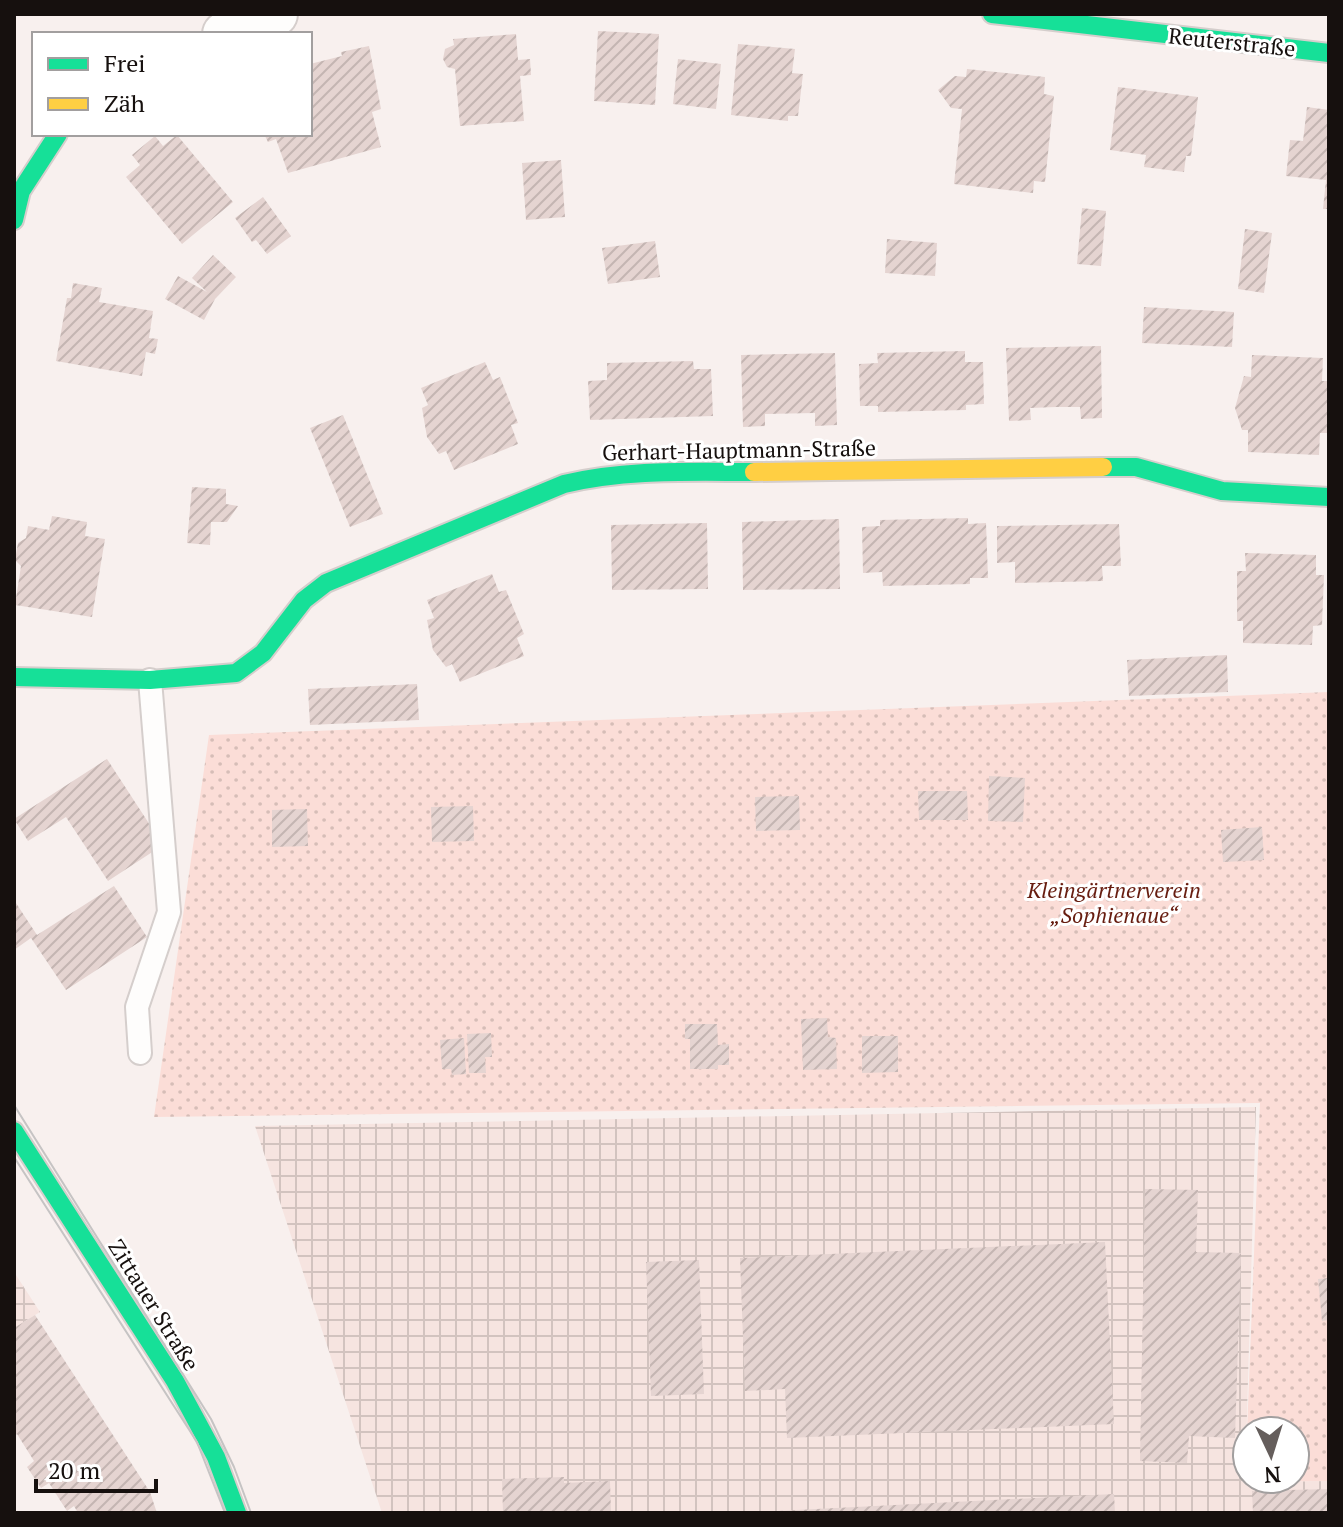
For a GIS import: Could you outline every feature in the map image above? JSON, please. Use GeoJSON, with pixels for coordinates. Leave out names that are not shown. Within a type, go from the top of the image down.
{"type":"FeatureCollection","features":[{"type":"Feature","properties":{"kind":"street"},"geometry":{"type":"LineString","coordinates":[[230,32],[275,14]]}},
{"type":"Feature","properties":{"kind":"street","name":"Reuterstraße"},"geometry":{"type":"LineString","coordinates":[[992,14],[1329,53]]}},
{"type":"Feature","properties":{"kind":"street"},"geometry":{"type":"LineString","coordinates":[[14,220],[21,191],[57,136]]}},
{"type":"Feature","properties":{"kind":"street","name":"Gerhart-Hauptmann-Straße"},"geometry":{"type":"LineString","coordinates":[[14,677],[150,680],[236,673],[263,653],[304,600],[326,583],[564,484],[594,477],[631,473],[1136,467],[1222,491],[1329,497]]}},
{"type":"Feature","properties":{"kind":"street","name":"Zittauer Straße"},"geometry":{"type":"LineString","coordinates":[[14,1131],[175,1381],[216,1457],[237,1513]]}},
{"type":"Feature","properties":{"kind":"lane"},"geometry":{"type":"LineString","coordinates":[[140,1053],[137,1007],[169,912],[150,680]]}},
{"type":"Feature","properties":{"kind":"lane"},"geometry":{"type":"LineString","coordinates":[[14,1178],[36,1166]]}},
{"type":"Feature","properties":{"kind":"shaded area"},"geometry":{"type":"Polygon","coordinates":[[[1256,1107],[1247,1415],[1231,1415],[1231,1495],[1311,1495],[1311,1481],[1329,1481],[1329,1513],[382,1513],[255,1126],[1256,1107]]]}},
{"type":"Feature","properties":{"kind":"shaded area"},"geometry":{"type":"Polygon","coordinates":[[[14,1272],[40,1312],[14,1328],[14,1272]]]}},
{"type":"Feature","properties":{"kind":"green space","name":"Kleingärtnerverein „Sophienaue“"},"geometry":{"type":"Polygon","coordinates":[[[1329,692],[1329,1481],[1311,1481],[1311,1415],[1248,1415],[1260,1103],[154,1117],[209,735],[1329,692]]]}},
{"type":"Feature","properties":{"kind":"building"},"geometry":{"type":"Polygon","coordinates":[[[598,31],[659,34],[655,105],[594,101],[598,31]]]}},
{"type":"Feature","properties":{"kind":"building"},"geometry":{"type":"Polygon","coordinates":[[[516,34],[518,60],[530,59],[531,75],[520,76],[524,121],[460,126],[455,69],[447,67],[443,59],[445,49],[454,45],[453,39],[516,34]]]}},
{"type":"Feature","properties":{"kind":"building"},"geometry":{"type":"Polygon","coordinates":[[[738,44],[795,49],[792,73],[803,74],[798,116],[788,116],[788,121],[731,115],[738,44]]]}},
{"type":"Feature","properties":{"kind":"building"},"geometry":{"type":"Polygon","coordinates":[[[369,46],[381,109],[372,112],[381,147],[288,173],[276,139],[268,142],[265,136],[312,136],[312,64],[342,56],[341,52],[369,46]]]}},
{"type":"Feature","properties":{"kind":"building"},"geometry":{"type":"Polygon","coordinates":[[[678,59],[721,64],[716,109],[673,104],[678,59]]]}},
{"type":"Feature","properties":{"kind":"building"},"geometry":{"type":"Polygon","coordinates":[[[967,69],[1045,77],[1044,94],[1054,96],[1045,182],[1034,181],[1033,193],[954,184],[962,109],[951,108],[938,90],[955,76],[966,77],[967,69]]]}},
{"type":"Feature","properties":{"kind":"building"},"geometry":{"type":"Polygon","coordinates":[[[1118,87],[1198,97],[1191,156],[1186,156],[1184,172],[1144,167],[1146,155],[1110,150],[1118,87]]]}},
{"type":"Feature","properties":{"kind":"building"},"geometry":{"type":"Polygon","coordinates":[[[1307,107],[1329,110],[1329,209],[1323,209],[1326,180],[1286,176],[1290,140],[1303,141],[1307,107]]]}},
{"type":"Feature","properties":{"kind":"building"},"geometry":{"type":"Polygon","coordinates":[[[155,136],[163,146],[178,136],[233,202],[182,244],[126,177],[140,165],[132,155],[155,136]]]}},
{"type":"Feature","properties":{"kind":"building"},"geometry":{"type":"Polygon","coordinates":[[[561,160],[565,217],[526,220],[522,163],[561,160]]]}},
{"type":"Feature","properties":{"kind":"building"},"geometry":{"type":"Polygon","coordinates":[[[263,197],[291,236],[267,254],[256,240],[252,242],[235,218],[263,197]]]}},
{"type":"Feature","properties":{"kind":"building"},"geometry":{"type":"Polygon","coordinates":[[[1082,208],[1106,211],[1101,266],[1077,264],[1082,208]]]}},
{"type":"Feature","properties":{"kind":"building"},"geometry":{"type":"Polygon","coordinates":[[[1245,229],[1272,233],[1264,293],[1238,289],[1245,229]]]}},
{"type":"Feature","properties":{"kind":"building"},"geometry":{"type":"Polygon","coordinates":[[[887,239],[937,243],[935,276],[885,273],[887,239]]]}},
{"type":"Feature","properties":{"kind":"building"},"geometry":{"type":"Polygon","coordinates":[[[655,241],[660,277],[608,284],[602,248],[655,241]]]}},
{"type":"Feature","properties":{"kind":"building"},"geometry":{"type":"Polygon","coordinates":[[[213,255],[236,277],[215,299],[204,320],[165,299],[178,276],[207,292],[192,278],[213,255]]]}},
{"type":"Feature","properties":{"kind":"building"},"geometry":{"type":"Polygon","coordinates":[[[73,283],[102,288],[99,302],[153,311],[149,338],[158,339],[155,354],[146,352],[142,376],[56,361],[67,298],[71,298],[73,283]]]}},
{"type":"Feature","properties":{"kind":"building"},"geometry":{"type":"Polygon","coordinates":[[[1144,307],[1234,312],[1232,347],[1142,343],[1144,307]]]}},
{"type":"Feature","properties":{"kind":"building"},"geometry":{"type":"Polygon","coordinates":[[[1101,346],[1102,418],[1081,419],[1080,407],[1056,407],[1030,408],[1031,420],[1009,421],[1006,348],[1101,346]]]}},
{"type":"Feature","properties":{"kind":"building"},"geometry":{"type":"Polygon","coordinates":[[[965,351],[965,362],[983,362],[984,404],[966,405],[966,410],[878,412],[878,406],[860,406],[859,364],[878,363],[877,353],[965,351]]]}},
{"type":"Feature","properties":{"kind":"building"},"geometry":{"type":"Polygon","coordinates":[[[835,353],[837,425],[815,426],[815,413],[765,414],[765,426],[743,427],[741,355],[835,353]]]}},
{"type":"Feature","properties":{"kind":"building"},"geometry":{"type":"Polygon","coordinates":[[[1252,355],[1323,358],[1322,381],[1329,381],[1329,414],[1328,433],[1320,433],[1319,455],[1248,452],[1248,430],[1242,430],[1235,408],[1244,376],[1251,377],[1252,355]]]}},
{"type":"Feature","properties":{"kind":"building"},"geometry":{"type":"Polygon","coordinates":[[[693,361],[694,369],[711,369],[713,416],[590,420],[588,381],[607,380],[607,363],[693,361]]]}},
{"type":"Feature","properties":{"kind":"building"},"geometry":{"type":"Polygon","coordinates":[[[485,362],[493,380],[500,377],[518,423],[511,425],[518,444],[454,470],[446,451],[439,454],[427,437],[422,408],[428,405],[421,388],[485,362]]]}},
{"type":"Feature","properties":{"kind":"building"},"geometry":{"type":"Polygon","coordinates":[[[343,415],[383,514],[350,527],[310,428],[343,415]]]}},
{"type":"Feature","properties":{"kind":"building"},"geometry":{"type":"Polygon","coordinates":[[[192,487],[226,489],[226,504],[238,506],[227,522],[211,522],[210,545],[187,543],[192,487]]]}},
{"type":"Feature","properties":{"kind":"building"},"geometry":{"type":"Polygon","coordinates":[[[52,516],[87,522],[85,536],[105,539],[92,617],[15,605],[21,566],[15,560],[18,543],[26,538],[28,526],[49,530],[52,516]]]}},
{"type":"Feature","properties":{"kind":"building"},"geometry":{"type":"Polygon","coordinates":[[[968,518],[968,524],[986,523],[988,578],[970,578],[970,584],[883,586],[882,572],[863,573],[862,527],[880,526],[880,520],[968,518]]]}},
{"type":"Feature","properties":{"kind":"building"},"geometry":{"type":"Polygon","coordinates":[[[839,519],[840,589],[743,590],[742,522],[839,519]]]}},
{"type":"Feature","properties":{"kind":"building"},"geometry":{"type":"Polygon","coordinates":[[[707,523],[708,589],[612,590],[611,525],[707,523]]]}},
{"type":"Feature","properties":{"kind":"building"},"geometry":{"type":"Polygon","coordinates":[[[1119,524],[1121,566],[1102,566],[1103,581],[1015,583],[1015,562],[997,563],[997,526],[1119,524]]]}},
{"type":"Feature","properties":{"kind":"building"},"geometry":{"type":"Polygon","coordinates":[[[1245,553],[1316,555],[1316,575],[1324,575],[1322,625],[1313,626],[1312,645],[1243,643],[1243,621],[1237,621],[1237,571],[1246,571],[1245,553]]]}},
{"type":"Feature","properties":{"kind":"building"},"geometry":{"type":"Polygon","coordinates":[[[492,574],[499,592],[506,590],[524,634],[517,638],[524,656],[460,682],[452,664],[446,667],[433,650],[427,620],[434,618],[427,600],[492,574]]]}},
{"type":"Feature","properties":{"kind":"building"},"geometry":{"type":"Polygon","coordinates":[[[1227,655],[1228,692],[1129,696],[1127,660],[1227,655]]]}},
{"type":"Feature","properties":{"kind":"building"},"geometry":{"type":"Polygon","coordinates":[[[417,684],[419,720],[310,725],[308,689],[417,684]]]}},
{"type":"Feature","properties":{"kind":"building"},"geometry":{"type":"Polygon","coordinates":[[[107,759],[163,845],[108,881],[66,817],[28,841],[14,819],[107,759]]]}},
{"type":"Feature","properties":{"kind":"building"},"geometry":{"type":"Polygon","coordinates":[[[989,776],[1025,778],[1023,822],[988,821],[989,776]]]}},
{"type":"Feature","properties":{"kind":"building"},"geometry":{"type":"Polygon","coordinates":[[[918,791],[967,791],[968,820],[919,820],[918,791]]]}},
{"type":"Feature","properties":{"kind":"building"},"geometry":{"type":"Polygon","coordinates":[[[799,796],[800,830],[756,831],[755,797],[799,796]]]}},
{"type":"Feature","properties":{"kind":"building"},"geometry":{"type":"Polygon","coordinates":[[[473,806],[474,841],[432,842],[431,807],[473,806]]]}},
{"type":"Feature","properties":{"kind":"building"},"geometry":{"type":"Polygon","coordinates":[[[307,809],[308,846],[272,847],[272,810],[307,809]]]}},
{"type":"Feature","properties":{"kind":"building"},"geometry":{"type":"Polygon","coordinates":[[[1262,827],[1264,860],[1223,862],[1221,830],[1262,827]]]}},
{"type":"Feature","properties":{"kind":"building"},"geometry":{"type":"Polygon","coordinates":[[[114,886],[147,937],[66,990],[31,938],[14,950],[14,900],[37,935],[114,886]]]}},
{"type":"Feature","properties":{"kind":"building"},"geometry":{"type":"Polygon","coordinates":[[[827,1018],[828,1037],[836,1038],[837,1069],[803,1070],[801,1019],[827,1018]]]}},
{"type":"Feature","properties":{"kind":"building"},"geometry":{"type":"Polygon","coordinates":[[[685,1024],[717,1024],[718,1045],[729,1044],[729,1065],[718,1065],[718,1069],[690,1069],[690,1039],[685,1039],[685,1024]]]}},
{"type":"Feature","properties":{"kind":"building"},"geometry":{"type":"Polygon","coordinates":[[[491,1033],[492,1057],[485,1057],[486,1073],[469,1073],[467,1034],[491,1033]]]}},
{"type":"Feature","properties":{"kind":"building"},"geometry":{"type":"Polygon","coordinates":[[[862,1036],[898,1036],[898,1072],[862,1073],[862,1036]]]}},
{"type":"Feature","properties":{"kind":"building"},"geometry":{"type":"Polygon","coordinates":[[[464,1038],[466,1074],[452,1075],[451,1069],[442,1069],[440,1040],[464,1038]]]}},
{"type":"Feature","properties":{"kind":"building"},"geometry":{"type":"Polygon","coordinates":[[[1145,1189],[1198,1190],[1196,1252],[1241,1253],[1236,1415],[1231,1415],[1231,1438],[1189,1436],[1187,1463],[1140,1461],[1145,1189]]]}},
{"type":"Feature","properties":{"kind":"building"},"geometry":{"type":"Polygon","coordinates":[[[1105,1242],[1114,1424],[787,1438],[785,1389],[745,1391],[740,1258],[1105,1242]]]}},
{"type":"Feature","properties":{"kind":"building"},"geometry":{"type":"Polygon","coordinates":[[[699,1260],[704,1394],[651,1396],[646,1262],[699,1260]]]}},
{"type":"Feature","properties":{"kind":"building"},"geometry":{"type":"Polygon","coordinates":[[[1329,1278],[1329,1320],[1322,1321],[1318,1279],[1329,1278]]]}},
{"type":"Feature","properties":{"kind":"building"},"geometry":{"type":"Polygon","coordinates":[[[35,1315],[150,1492],[157,1513],[78,1513],[74,1506],[67,1511],[49,1483],[41,1488],[27,1467],[34,1461],[17,1434],[14,1436],[14,1328],[35,1315]]]}},
{"type":"Feature","properties":{"kind":"building"},"geometry":{"type":"Polygon","coordinates":[[[564,1477],[564,1483],[610,1481],[611,1513],[503,1513],[502,1479],[564,1477]]]}},
{"type":"Feature","properties":{"kind":"building"},"geometry":{"type":"Polygon","coordinates":[[[1311,1489],[1329,1489],[1329,1513],[1253,1513],[1252,1495],[1311,1495],[1311,1489]]]}},
{"type":"Feature","properties":{"kind":"building"},"geometry":{"type":"Polygon","coordinates":[[[1114,1494],[1115,1513],[777,1513],[777,1511],[1114,1494]]]}},
{"type":"Feature","properties":{"kind":"tram line"},"geometry":{"type":"LineString","coordinates":[[14,1105],[211,1419],[251,1513]]}},
{"type":"Feature","properties":{"kind":"tram line"},"geometry":{"type":"LineString","coordinates":[[14,1157],[197,1442],[225,1513]]}},
{"type":"Feature","properties":{"kind":"traffic: fast"},"geometry":{"type":"LineString","coordinates":[[992,14],[1329,53]]}},
{"type":"Feature","properties":{"kind":"traffic: fast"},"geometry":{"type":"LineString","coordinates":[[14,220],[21,191],[57,136]]}},
{"type":"Feature","properties":{"kind":"traffic: fast"},"geometry":{"type":"LineString","coordinates":[[1103,467],[1136,467],[1222,491],[1329,497]]}},
{"type":"Feature","properties":{"kind":"traffic: fast"},"geometry":{"type":"LineString","coordinates":[[14,677],[150,680],[236,673],[263,653],[304,600],[326,583],[564,484],[634,474],[754,472]]}},
{"type":"Feature","properties":{"kind":"traffic: fast"},"geometry":{"type":"LineString","coordinates":[[14,1131],[175,1381],[216,1457],[237,1513]]}},
{"type":"Feature","properties":{"kind":"traffic: slow"},"geometry":{"type":"LineString","coordinates":[[754,472],[1103,467]]}}]}
